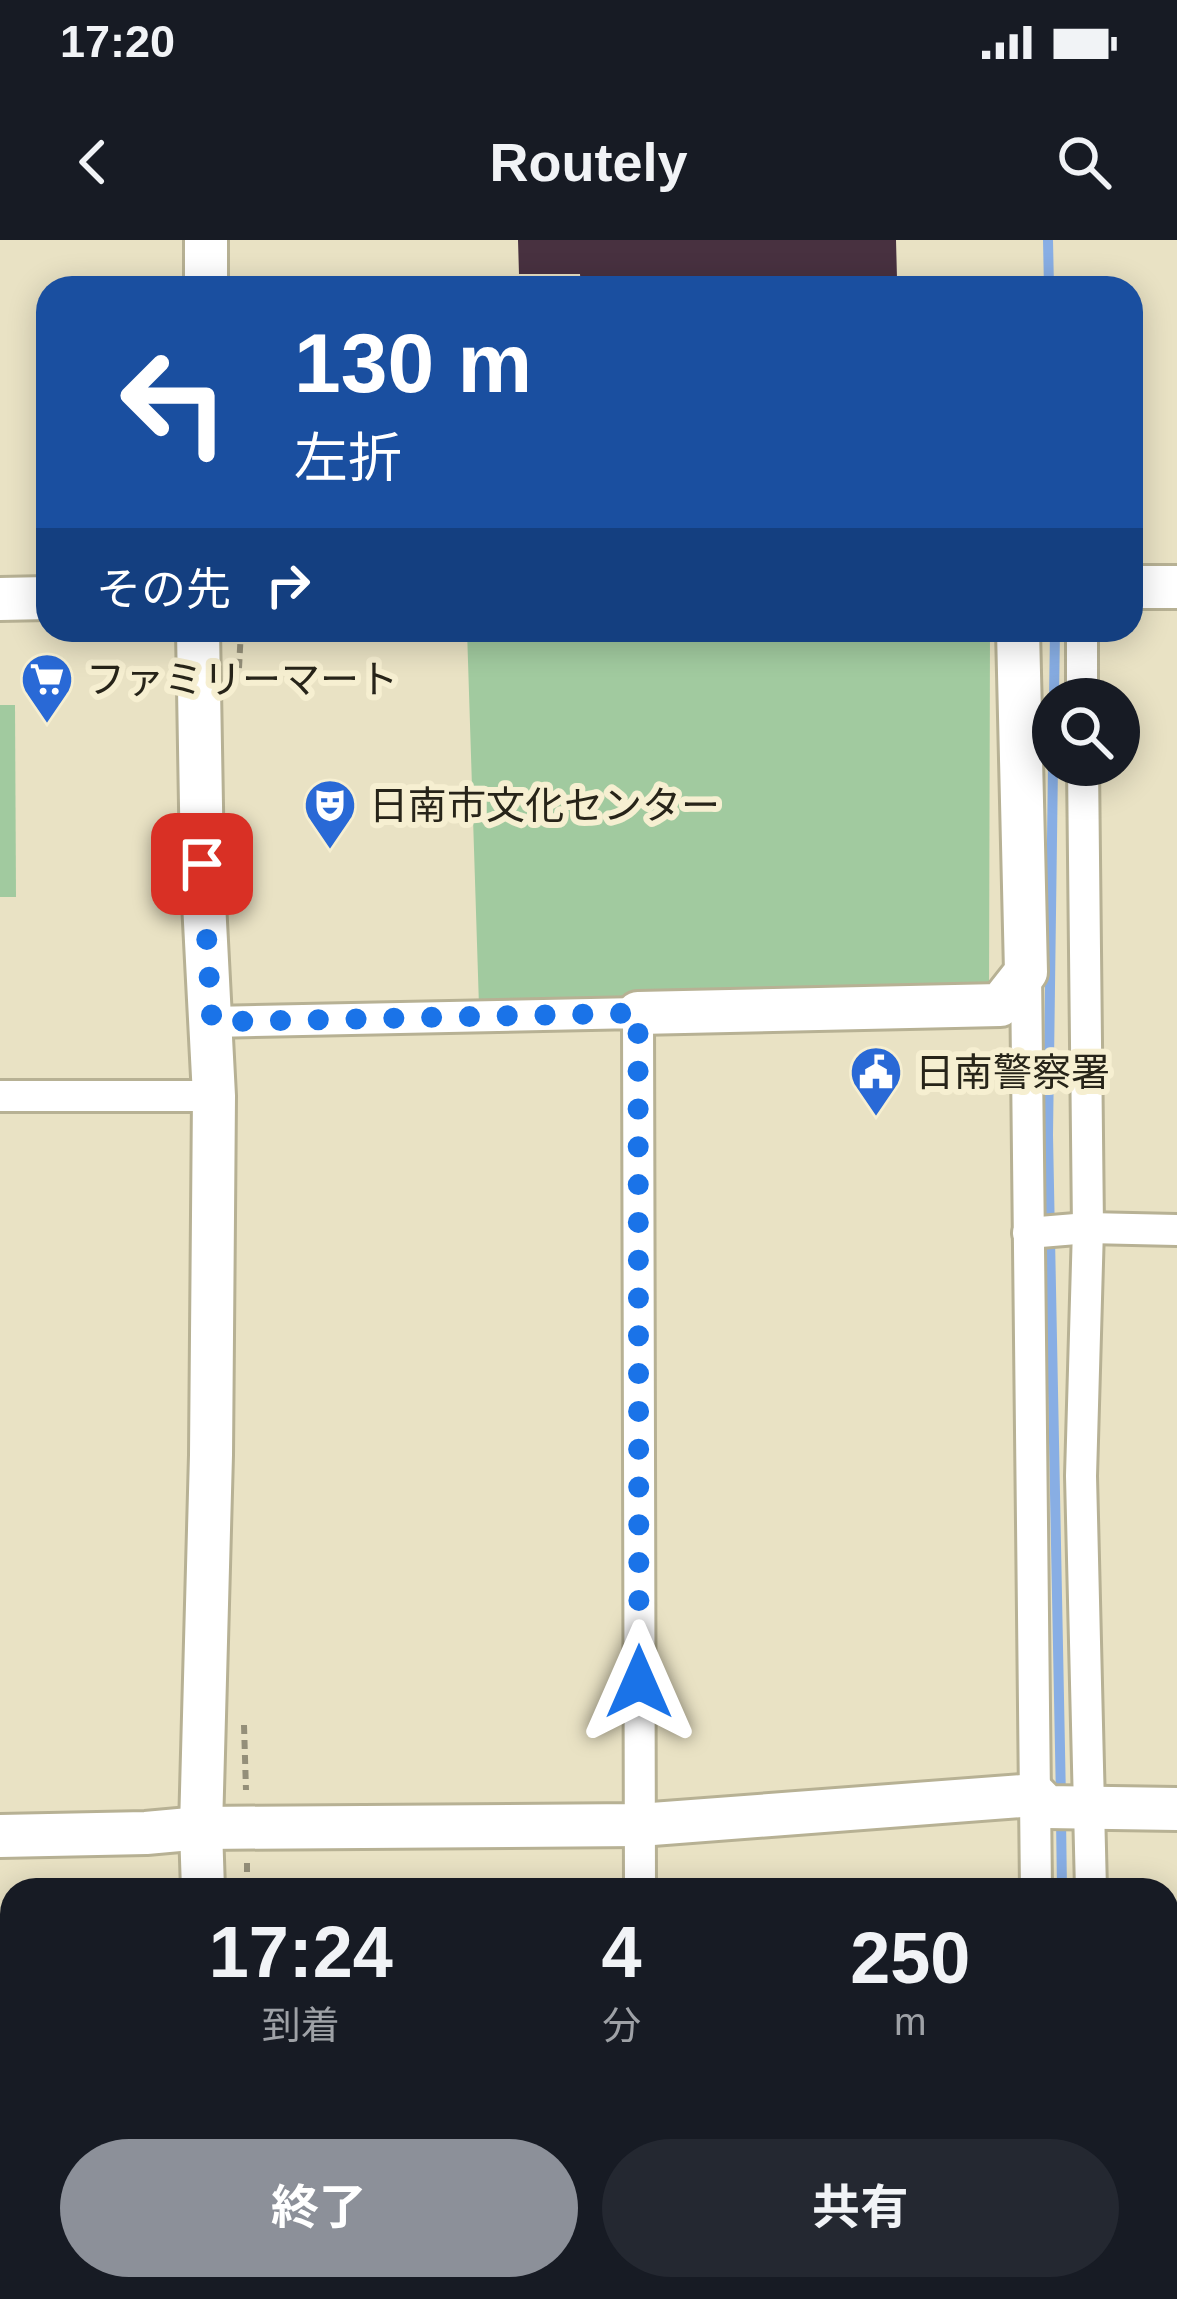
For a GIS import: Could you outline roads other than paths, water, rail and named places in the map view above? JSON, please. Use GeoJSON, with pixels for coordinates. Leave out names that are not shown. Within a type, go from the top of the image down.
{"type":"FeatureCollection","features":[{"type":"Feature","properties":{"kind":"street"},"geometry":{"type":"LineString","coordinates":[[206,240],[206,276]]}},
{"type":"Feature","properties":{"kind":"street"},"geometry":{"type":"LineString","coordinates":[[1143,587],[1177,587]]}},
{"type":"Feature","properties":{"kind":"street"},"geometry":{"type":"LineString","coordinates":[[0,598],[36,598]]}},
{"type":"Feature","properties":{"kind":"street"},"geometry":{"type":"LineString","coordinates":[[198,642],[202,864],[214,1096],[202,1878]]}},
{"type":"Feature","properties":{"kind":"street"},"geometry":{"type":"LineString","coordinates":[[1018,642],[1034,1233],[1064,1804],[1087,1878]]}},
{"type":"Feature","properties":{"kind":"street"},"geometry":{"type":"LineString","coordinates":[[1082,642],[1082,678]]}},
{"type":"Feature","properties":{"kind":"street"},"geometry":{"type":"LineString","coordinates":[[1040,1878],[1064,1804],[1081,1475],[1083,786]]}},
{"type":"Feature","properties":{"kind":"street"},"geometry":{"type":"LineString","coordinates":[[212,1022],[1000,1005],[1026,972]]}},
{"type":"Feature","properties":{"kind":"street"},"geometry":{"type":"LineString","coordinates":[[638,1013],[640,1878]]}},
{"type":"Feature","properties":{"kind":"street"},"geometry":{"type":"LineString","coordinates":[[0,1096],[214,1096]]}},
{"type":"Feature","properties":{"kind":"street"},"geometry":{"type":"LineString","coordinates":[[1034,1233],[1177,1230]]}},
{"type":"Feature","properties":{"kind":"street"},"geometry":{"type":"LineString","coordinates":[[0,1836],[200,1828],[639,1825],[1064,1804],[1177,1809]]}},
{"type":"Feature","properties":{"kind":"waterway"},"geometry":{"type":"LineString","coordinates":[[1048,240],[1049,276]]}},
{"type":"Feature","properties":{"kind":"waterway"},"geometry":{"type":"LineString","coordinates":[[1054,678],[1055,642]]}},
{"type":"Feature","properties":{"kind":"waterway"},"geometry":{"type":"LineString","coordinates":[[1053,786],[1048,1135],[1061,1800]]}},
{"type":"Feature","properties":{"kind":"waterway"},"geometry":{"type":"LineString","coordinates":[[1061,1818],[1062,1878]]}},
{"type":"Feature","properties":{"kind":"place","name":"ファミリーマート"},"geometry":{"type":"Point","coordinates":[47,725]}},
{"type":"Feature","properties":{"kind":"place","name":"日南市文化センター"},"geometry":{"type":"Point","coordinates":[330,851]}},
{"type":"Feature","properties":{"kind":"place","name":"日南警察署"},"geometry":{"type":"Point","coordinates":[876,1118]}}]}
